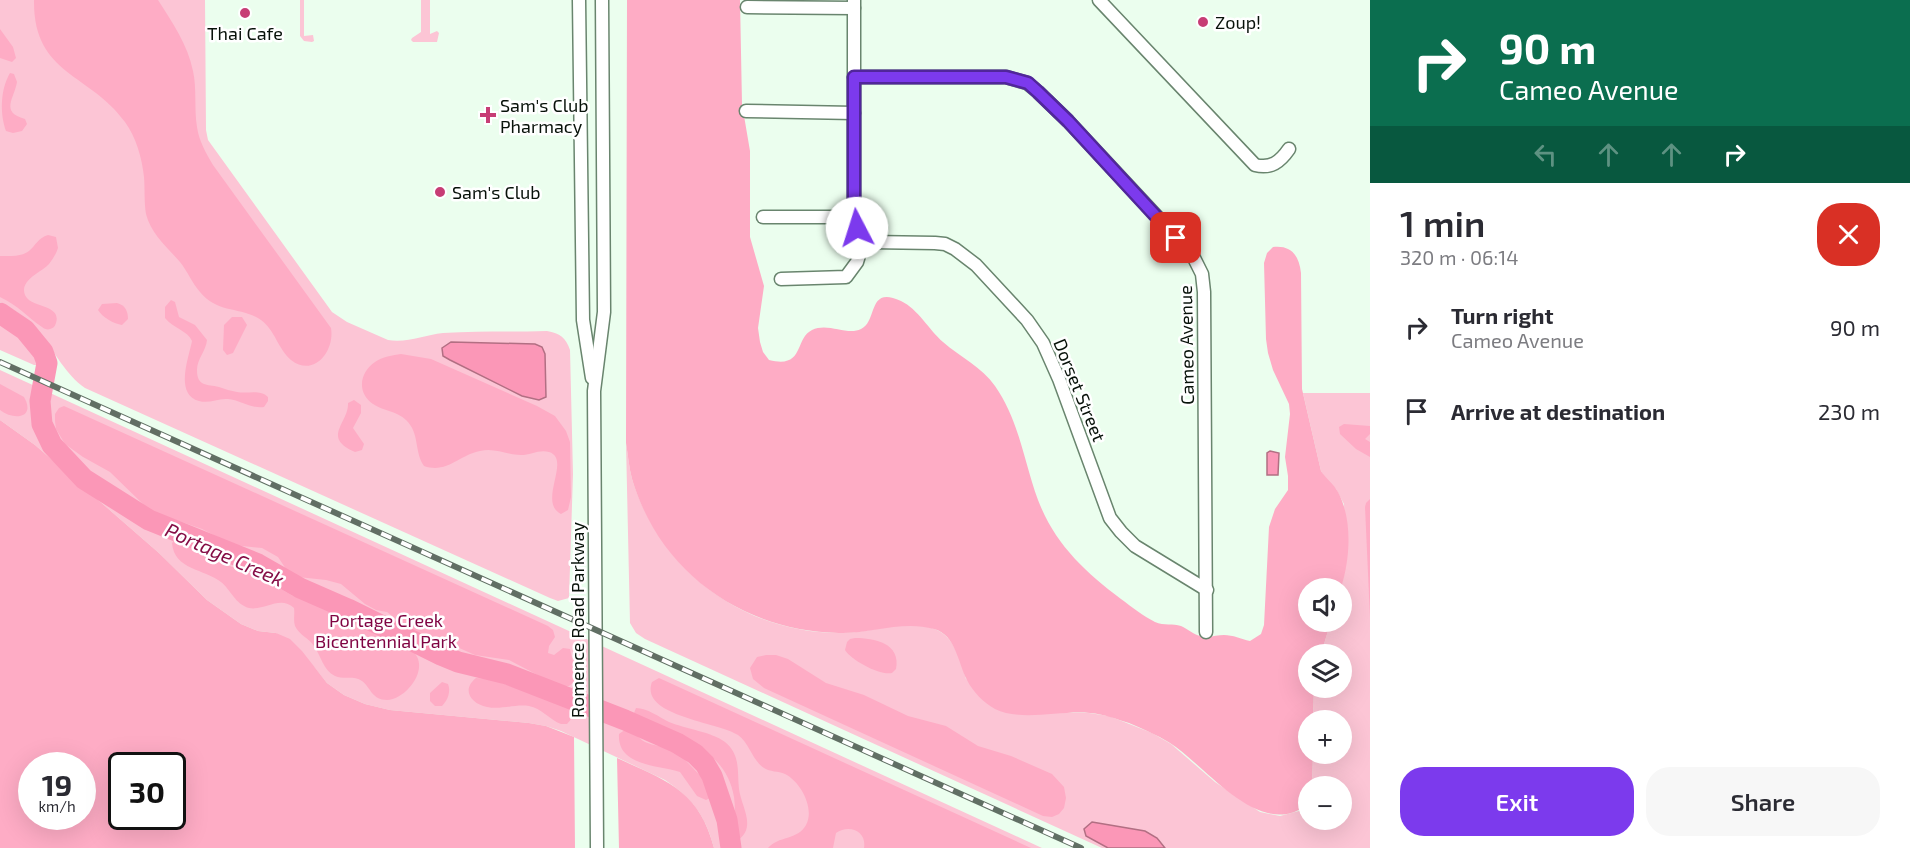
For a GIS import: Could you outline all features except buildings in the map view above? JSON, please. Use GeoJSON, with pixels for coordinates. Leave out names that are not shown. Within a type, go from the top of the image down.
{"type":"FeatureCollection","features":[{"type":"Feature","properties":{"kind":"street","name":"Romence Road Parkway"},"geometry":{"type":"LineString","coordinates":[[579,0],[583,320],[594,391]]}},
{"type":"Feature","properties":{"kind":"street","name":"Romence Road Parkway"},"geometry":{"type":"LineString","coordinates":[[597,848],[594,391],[604,312],[602,0]]}},
{"type":"Feature","properties":{"kind":"street"},"geometry":{"type":"LineString","coordinates":[[1100,0],[1255,165],[1264,168],[1274,165],[1289,150]]}},
{"type":"Feature","properties":{"kind":"street"},"geometry":{"type":"LineString","coordinates":[[747,7],[854,4],[854,217],[862,236],[857,262],[846,277],[781,279]]}},
{"type":"Feature","properties":{"kind":"street"},"geometry":{"type":"LineString","coordinates":[[580,25],[602,24]]}},
{"type":"Feature","properties":{"kind":"street","name":"Cameo Avenue"},"geometry":{"type":"LineString","coordinates":[[854,77],[1006,77],[1028,83],[1068,121],[1192,254],[1202,274],[1204,292],[1206,632]]}},
{"type":"Feature","properties":{"kind":"street"},"geometry":{"type":"LineString","coordinates":[[746,111],[854,113]]}},
{"type":"Feature","properties":{"kind":"street"},"geometry":{"type":"LineString","coordinates":[[763,217],[854,217]]}},
{"type":"Feature","properties":{"kind":"street","name":"Dorset Street"},"geometry":{"type":"LineString","coordinates":[[862,236],[879,243],[945,244],[976,265],[1027,320],[1043,343],[1059,379],[1110,518],[1135,546],[1207,590]]}},
{"type":"Feature","properties":{"kind":"green space"},"geometry":{"type":"Polygon","coordinates":[[[0,0],[205,0],[208,140],[332,312],[347,322],[395,341],[443,333],[547,331],[556,333],[567,342],[570,350],[573,474],[569,598],[558,601],[550,598],[85,388],[66,370],[31,324],[0,302],[0,0]]]}},
{"type":"Feature","properties":{"kind":"green space"},"geometry":{"type":"Polygon","coordinates":[[[300,0],[304,0],[304,36],[313,35],[314,41],[312,42],[304,41],[300,36],[300,0]]]}},
{"type":"Feature","properties":{"kind":"green space"},"geometry":{"type":"Polygon","coordinates":[[[421,0],[430,0],[430,34],[437,31],[439,33],[437,42],[413,42],[411,40],[421,32],[421,0]]]}},
{"type":"Feature","properties":{"kind":"green space"},"geometry":{"type":"Polygon","coordinates":[[[0,321],[33,344],[40,357],[40,365],[34,365],[0,350],[0,321]]]}},
{"type":"Feature","properties":{"kind":"green space","name":"Portage Creek Bicentennial Park"},"geometry":{"type":"Polygon","coordinates":[[[0,370],[1042,848],[714,848],[707,826],[697,809],[675,787],[665,780],[561,731],[529,723],[390,710],[365,704],[344,695],[327,683],[315,668],[276,633],[258,631],[241,624],[207,600],[159,553],[35,445],[0,420],[0,370]]]}},
{"type":"Feature","properties":{"kind":"green space"},"geometry":{"type":"Polygon","coordinates":[[[1303,393],[1370,393],[1370,848],[1102,848],[645,639],[636,633],[630,623],[626,443],[632,479],[645,512],[663,542],[686,569],[712,591],[741,609],[772,622],[806,630],[842,633],[903,625],[926,626],[943,634],[953,645],[966,679],[1065,713],[1109,716],[1152,733],[1171,744],[1215,782],[1260,812],[1280,816],[1298,811],[1298,830],[1352,830],[1352,776],[1312,776],[1313,764],[1352,764],[1352,710],[1313,710],[1314,698],[1352,698],[1352,644],[1324,644],[1328,632],[1352,632],[1352,578],[1343,578],[1346,562],[1344,504],[1336,489],[1321,471],[1303,393]]]}},
{"type":"Feature","properties":{"kind":"shaded area"},"geometry":{"type":"Polygon","coordinates":[[[34,0],[158,0],[179,34],[191,61],[195,85],[197,127],[205,151],[331,328],[330,345],[326,353],[315,364],[299,365],[291,360],[261,320],[214,304],[197,289],[183,266],[160,240],[148,221],[142,162],[129,128],[111,106],[53,59],[43,44],[36,25],[34,0]]]}},
{"type":"Feature","properties":{"kind":"shaded area"},"geometry":{"type":"Polygon","coordinates":[[[627,0],[740,0],[742,104],[750,151],[750,237],[764,286],[758,328],[763,352],[769,360],[780,362],[794,357],[806,334],[812,330],[824,327],[850,331],[861,329],[870,319],[878,301],[883,298],[890,297],[901,301],[918,314],[943,342],[990,379],[995,386],[1010,413],[1045,516],[1072,556],[1108,589],[1146,617],[1162,624],[1181,626],[1204,637],[1227,635],[1250,641],[1261,634],[1264,625],[1269,527],[1275,509],[1288,490],[1285,457],[1290,414],[1289,404],[1273,370],[1268,353],[1264,263],[1267,253],[1273,247],[1290,250],[1298,261],[1301,273],[1302,389],[1321,471],[1336,489],[1343,503],[1348,527],[1348,552],[1343,578],[1298,578],[1298,632],[1328,632],[1324,644],[1298,644],[1298,698],[1314,698],[1313,710],[1298,710],[1298,764],[1313,764],[1312,776],[1298,776],[1298,810],[1291,813],[1275,814],[1259,810],[1243,802],[1170,743],[1129,723],[1090,713],[1017,715],[995,709],[972,689],[952,643],[941,632],[934,629],[910,626],[851,633],[804,630],[770,621],[739,608],[710,590],[684,569],[663,542],[645,513],[632,479],[626,443],[627,0]]]}},
{"type":"Feature","properties":{"kind":"shaded area"},"geometry":{"type":"Polygon","coordinates":[[[0,29],[13,47],[16,58],[12,62],[0,58],[0,29]]]}},
{"type":"Feature","properties":{"kind":"shaded area"},"geometry":{"type":"Polygon","coordinates":[[[10,73],[14,74],[17,82],[10,104],[11,109],[17,116],[25,119],[27,124],[22,131],[13,133],[6,131],[2,110],[4,87],[10,73]]]}},
{"type":"Feature","properties":{"kind":"shaded area"},"geometry":{"type":"Polygon","coordinates":[[[48,235],[56,237],[58,248],[49,264],[28,281],[24,290],[28,299],[54,312],[57,317],[56,324],[48,329],[43,328],[0,297],[0,256],[26,253],[39,240],[48,235]]]}},
{"type":"Feature","properties":{"kind":"shaded area"},"geometry":{"type":"Polygon","coordinates":[[[171,300],[175,302],[179,317],[195,325],[207,340],[197,366],[197,375],[201,382],[237,392],[261,393],[268,397],[264,407],[255,407],[228,399],[203,402],[191,397],[187,391],[185,374],[192,341],[165,318],[165,307],[171,300]]]}},
{"type":"Feature","properties":{"kind":"shaded area"},"geometry":{"type":"Polygon","coordinates":[[[117,303],[126,309],[127,313],[128,319],[122,325],[108,320],[98,310],[102,304],[117,303]]]}},
{"type":"Feature","properties":{"kind":"shaded area"},"geometry":{"type":"Polygon","coordinates":[[[232,317],[242,317],[247,325],[233,353],[227,355],[223,350],[224,325],[232,317]]]}},
{"type":"Feature","properties":{"kind":"shaded area"},"geometry":{"type":"Polygon","coordinates":[[[451,342],[535,344],[542,347],[545,354],[546,397],[539,400],[522,396],[443,356],[442,348],[451,342]]]}},
{"type":"Feature","properties":{"kind":"shaded area"},"geometry":{"type":"Polygon","coordinates":[[[401,354],[431,359],[555,416],[566,431],[570,442],[571,497],[568,510],[561,514],[555,508],[552,500],[557,463],[555,456],[549,452],[521,455],[485,450],[440,468],[424,466],[413,431],[406,420],[373,404],[362,389],[363,377],[375,362],[401,354]]]}},
{"type":"Feature","properties":{"kind":"shaded area"},"geometry":{"type":"Polygon","coordinates":[[[0,384],[24,397],[27,409],[22,416],[11,416],[0,410],[0,384]]]}},
{"type":"Feature","properties":{"kind":"shaded area"},"geometry":{"type":"Polygon","coordinates":[[[354,400],[361,405],[361,413],[353,428],[364,444],[362,450],[355,452],[340,441],[338,435],[348,403],[354,400]]]}},
{"type":"Feature","properties":{"kind":"shaded area"},"geometry":{"type":"Polygon","coordinates":[[[64,406],[548,626],[553,630],[555,637],[549,646],[548,653],[554,655],[563,648],[570,649],[576,675],[574,682],[569,686],[560,686],[509,660],[475,655],[448,643],[424,637],[387,612],[376,610],[365,604],[341,584],[298,577],[286,569],[278,557],[262,548],[233,545],[202,529],[156,513],[147,508],[110,472],[65,444],[56,429],[55,421],[55,414],[59,408],[64,406]]]}},
{"type":"Feature","properties":{"kind":"shaded area"},"geometry":{"type":"Polygon","coordinates":[[[0,420],[35,445],[159,553],[207,600],[241,624],[290,639],[327,683],[344,695],[365,704],[390,710],[529,723],[546,726],[574,737],[575,848],[0,848],[0,420]]]}},
{"type":"Feature","properties":{"kind":"shaded area"},"geometry":{"type":"Polygon","coordinates":[[[1344,424],[1370,426],[1370,434],[1365,439],[1370,442],[1370,457],[1356,449],[1340,434],[1339,427],[1344,424]]]}},
{"type":"Feature","properties":{"kind":"shaded area"},"geometry":{"type":"Polygon","coordinates":[[[1270,451],[1279,453],[1278,475],[1267,475],[1267,453],[1270,451]]]}},
{"type":"Feature","properties":{"kind":"shaded area"},"geometry":{"type":"Polygon","coordinates":[[[1370,499],[1370,617],[1365,507],[1370,499]]]}},
{"type":"Feature","properties":{"kind":"shaded area"},"geometry":{"type":"Polygon","coordinates":[[[176,539],[192,543],[218,562],[258,576],[293,596],[341,614],[411,650],[417,656],[419,664],[415,680],[403,694],[387,700],[375,696],[359,679],[335,676],[325,667],[312,643],[297,629],[294,624],[294,608],[283,603],[255,608],[244,606],[221,582],[191,568],[178,559],[172,543],[176,539]]]}},
{"type":"Feature","properties":{"kind":"shaded area"},"geometry":{"type":"Polygon","coordinates":[[[855,638],[878,641],[890,648],[896,660],[896,669],[892,673],[880,672],[853,658],[845,650],[847,642],[855,638]]]}},
{"type":"Feature","properties":{"kind":"shaded area"},"geometry":{"type":"Polygon","coordinates":[[[766,655],[788,659],[826,683],[864,695],[908,716],[946,726],[978,746],[1011,756],[1052,774],[1064,787],[1066,798],[1064,808],[1052,817],[1043,816],[764,688],[753,679],[750,668],[757,657],[766,655]]]}},
{"type":"Feature","properties":{"kind":"shaded area"},"geometry":{"type":"Polygon","coordinates":[[[476,678],[491,679],[560,704],[570,709],[573,717],[567,724],[561,724],[529,706],[497,708],[476,703],[470,696],[469,687],[476,678]]]}},
{"type":"Feature","properties":{"kind":"shaded area"},"geometry":{"type":"Polygon","coordinates":[[[659,678],[1031,848],[864,848],[863,837],[860,833],[846,829],[836,833],[833,848],[768,848],[777,841],[798,833],[806,825],[809,811],[801,789],[785,774],[760,765],[738,735],[683,716],[657,703],[651,694],[652,682],[659,678]]]}},
{"type":"Feature","properties":{"kind":"shaded area"},"geometry":{"type":"Polygon","coordinates":[[[442,682],[448,684],[448,695],[442,706],[435,706],[430,701],[430,693],[442,682]]]}},
{"type":"Feature","properties":{"kind":"shaded area"},"geometry":{"type":"Polygon","coordinates":[[[636,708],[720,739],[734,752],[740,796],[747,823],[744,835],[738,840],[734,835],[734,797],[721,767],[698,746],[638,717],[634,713],[636,708]]]}},
{"type":"Feature","properties":{"kind":"shaded area"},"geometry":{"type":"Polygon","coordinates":[[[626,729],[645,742],[669,749],[681,756],[709,785],[710,798],[706,800],[697,796],[680,772],[632,758],[620,745],[619,734],[626,729]]]}},
{"type":"Feature","properties":{"kind":"shaded area"},"geometry":{"type":"Polygon","coordinates":[[[617,758],[666,781],[690,800],[708,828],[714,848],[619,848],[617,758]]]}},
{"type":"Feature","properties":{"kind":"shaded area"},"geometry":{"type":"Polygon","coordinates":[[[1092,822],[1145,831],[1157,838],[1165,848],[1108,848],[1086,836],[1084,829],[1092,822]]]}},
{"type":"Feature","properties":{"kind":"waterway","name":"Portage Creek"},"geometry":{"type":"LineString","coordinates":[[0,313],[25,330],[43,352],[47,363],[40,401],[42,424],[52,445],[84,479],[149,520],[258,564],[300,588],[441,655],[458,662],[507,674],[677,743],[695,754],[712,776],[727,820],[731,848]]}},
{"type":"Feature","properties":{"kind":"railway"},"geometry":{"type":"LineString","coordinates":[[0,362],[1081,848]]}},
{"type":"Feature","properties":{"kind":"place","name":"Thai Cafe"},"geometry":{"type":"Point","coordinates":[245,13]}},
{"type":"Feature","properties":{"kind":"place","name":"Zoup!"},"geometry":{"type":"Point","coordinates":[1203,22]}},
{"type":"Feature","properties":{"kind":"place","name":"Sam's Club Pharmacy"},"geometry":{"type":"Point","coordinates":[488,115]}},
{"type":"Feature","properties":{"kind":"place","name":"Sam's Club"},"geometry":{"type":"Point","coordinates":[440,192]}},
{"type":"Feature","properties":{"kind":"route"},"geometry":{"type":"LineString","coordinates":[[857,228],[854,217],[854,77],[1006,77],[1028,83],[1038,92],[1068,121],[1176,238]]}}]}
